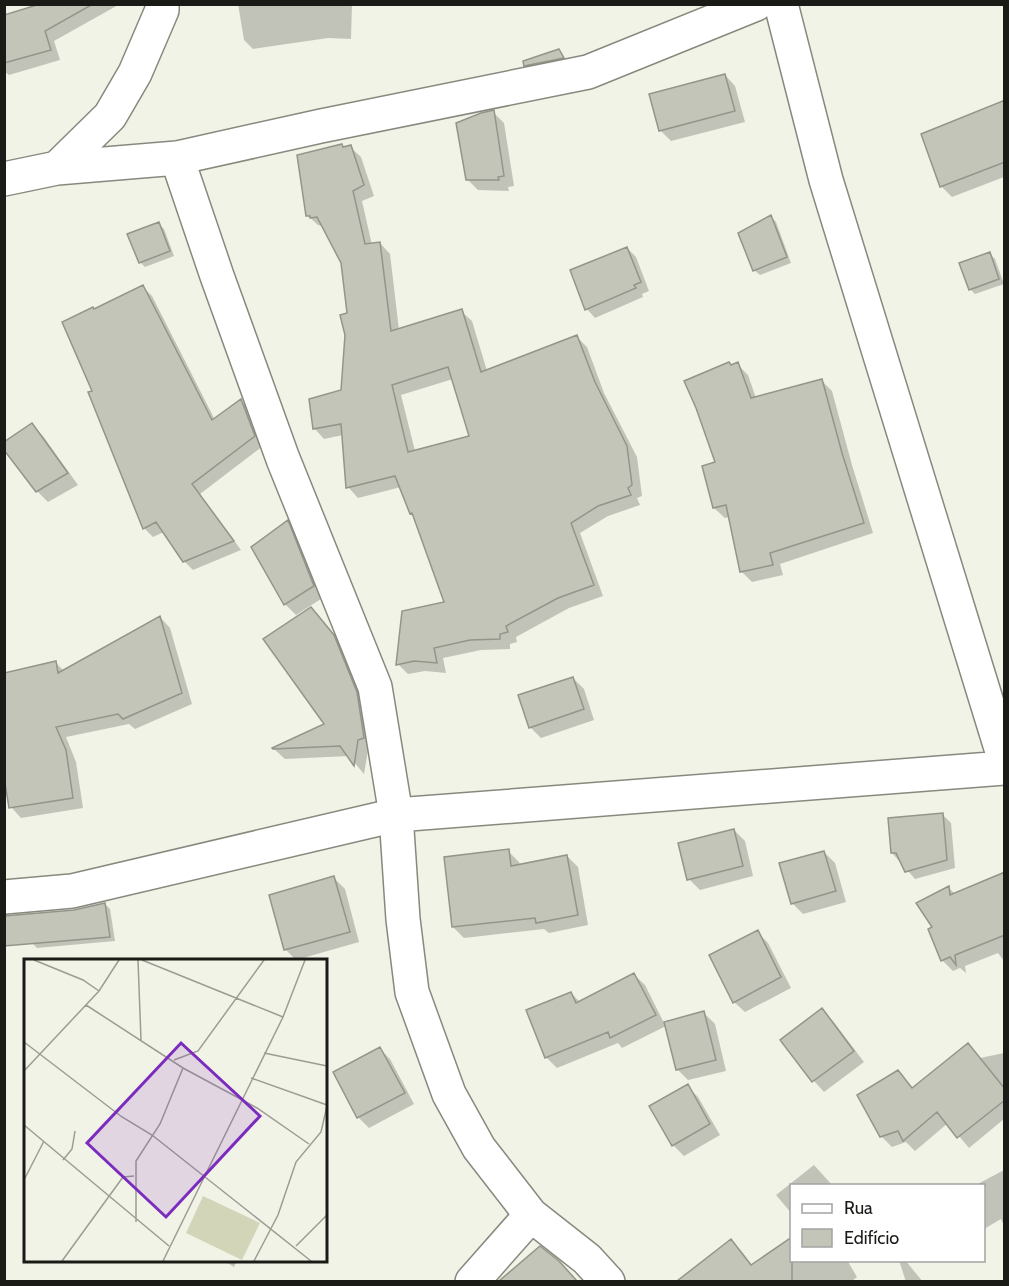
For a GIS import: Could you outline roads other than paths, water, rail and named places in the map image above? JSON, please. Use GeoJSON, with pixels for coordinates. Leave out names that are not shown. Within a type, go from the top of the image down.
{"type":"FeatureCollection","features":[{"type":"Feature","properties":{"kind":"street"},"geometry":{"type":"LineString","coordinates":[[57,168],[110,116],[135,73],[162,10],[162,4]]}},
{"type":"Feature","properties":{"kind":"street"},"geometry":{"type":"LineString","coordinates":[[4,179],[57,168],[177,158],[321,126],[588,72],[756,4]]}},
{"type":"Feature","properties":{"kind":"street"},"geometry":{"type":"LineString","coordinates":[[781,4],[826,180],[1005,758]]}},
{"type":"Feature","properties":{"kind":"street"},"geometry":{"type":"LineString","coordinates":[[177,158],[283,459],[375,687],[396,815],[403,919],[412,992],[449,1094],[478,1148],[531,1215],[587,1259],[608,1281]]}},
{"type":"Feature","properties":{"kind":"street"},"geometry":{"type":"LineString","coordinates":[[4,897],[72,891],[396,815],[1005,768]]}},
{"type":"Feature","properties":{"kind":"street"},"geometry":{"type":"LineString","coordinates":[[472,1281],[531,1215]]}}]}
